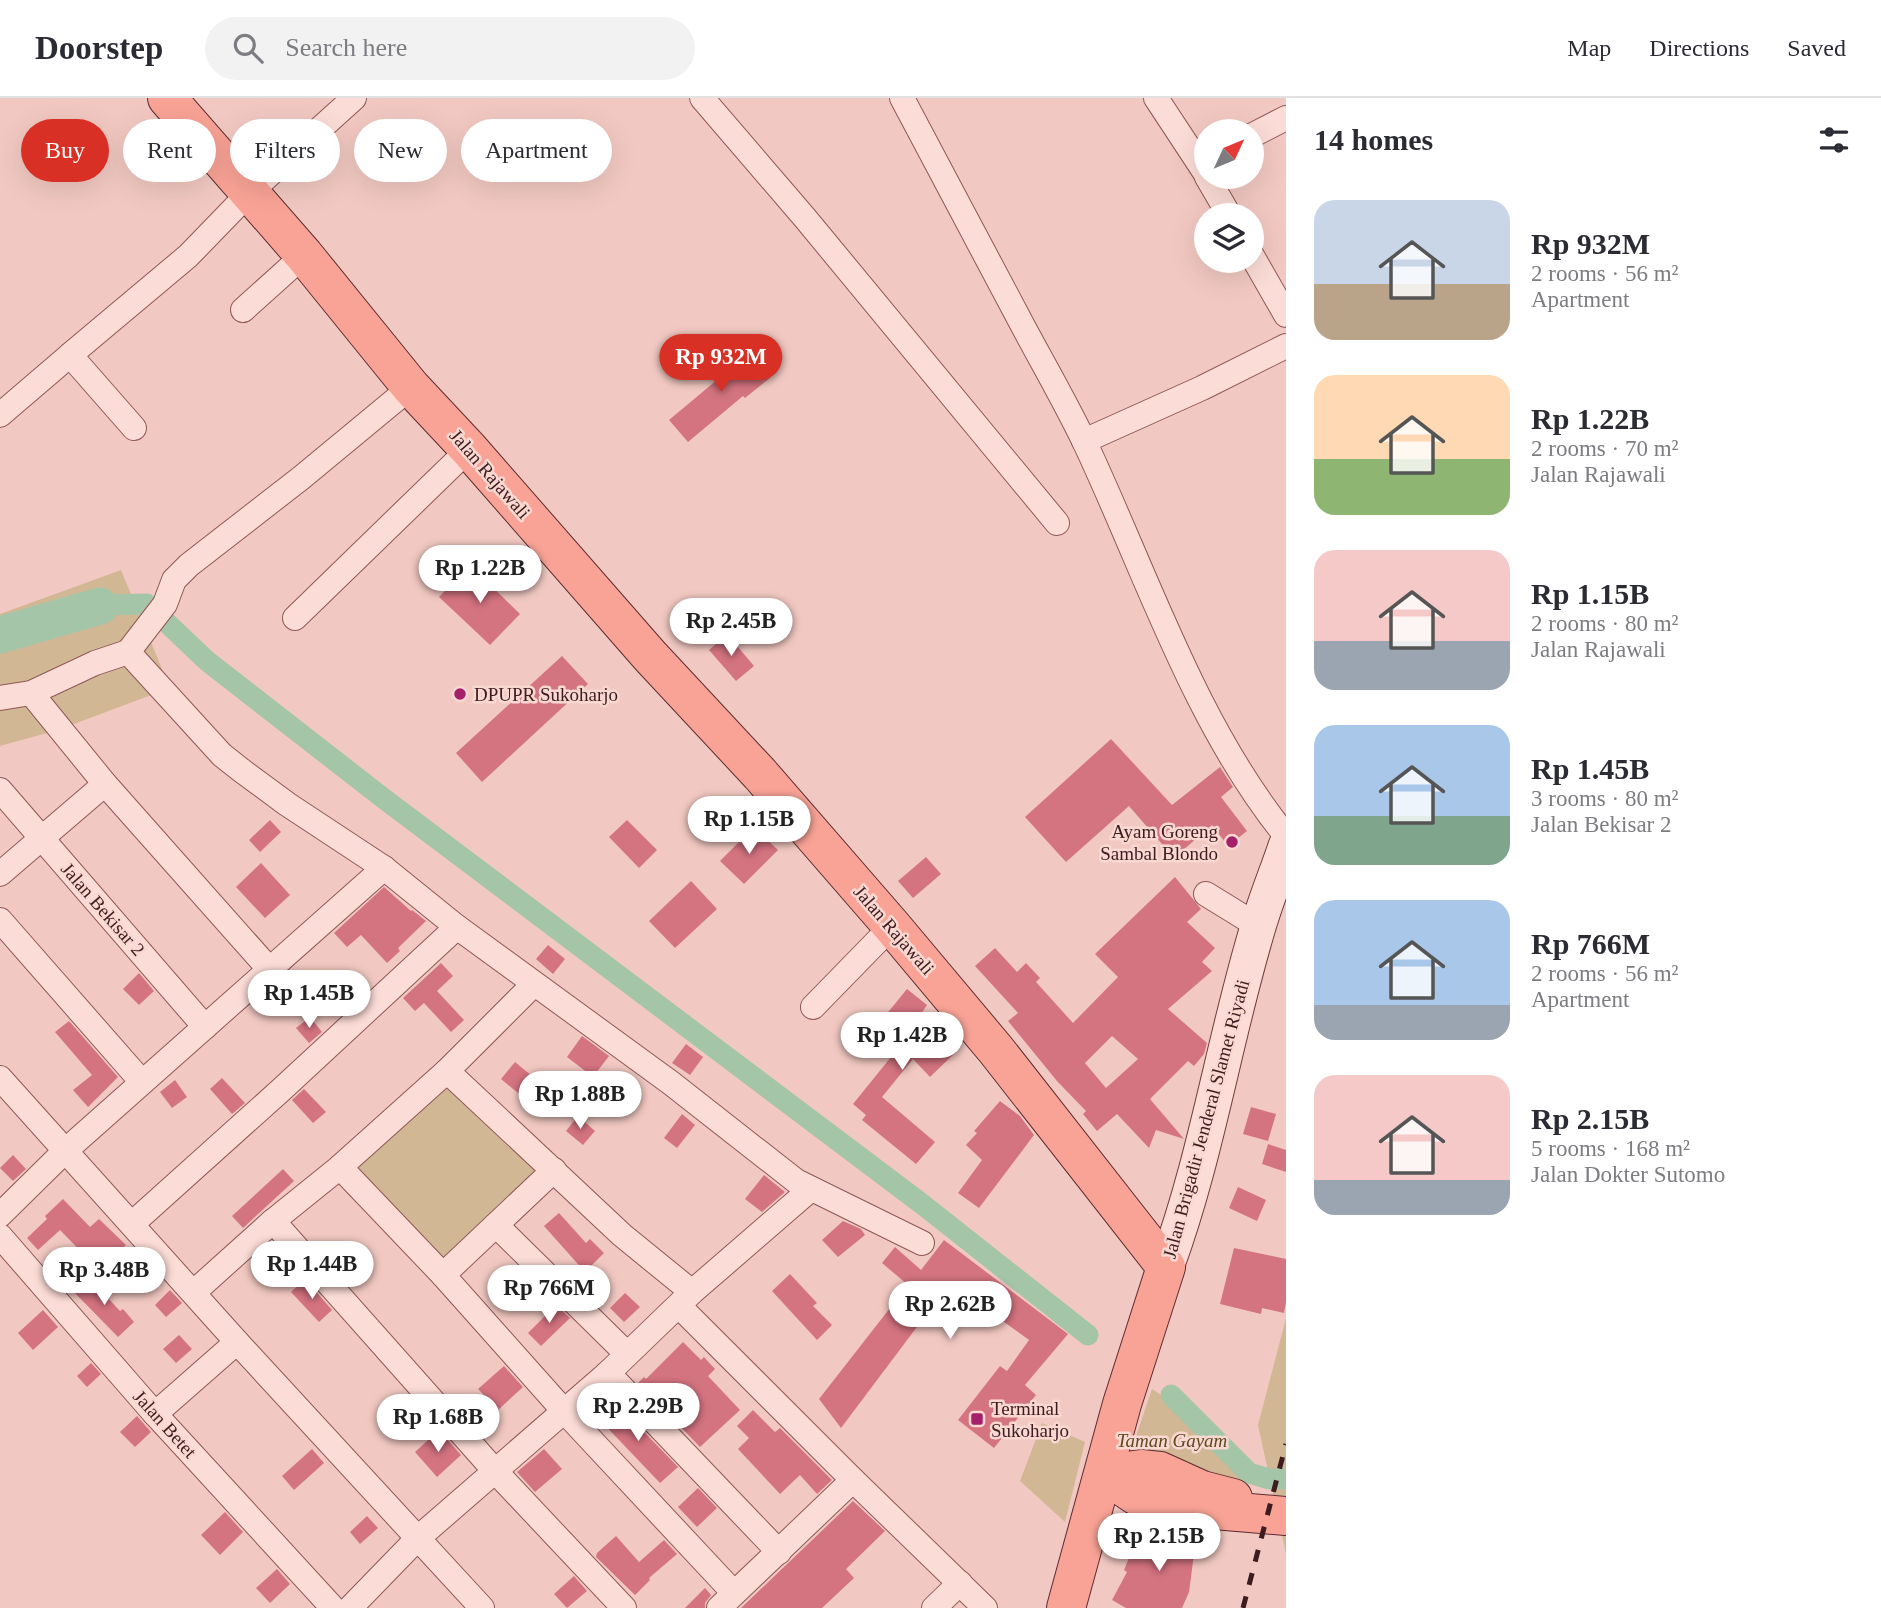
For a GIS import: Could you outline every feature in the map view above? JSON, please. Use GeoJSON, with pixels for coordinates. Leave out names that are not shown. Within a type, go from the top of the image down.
{"type":"FeatureCollection","features":[{"type":"Feature","properties":{"kind":"main road","name":"Jalan Rajawali"},"geometry":{"type":"LineString","coordinates":[[167,98],[304,255],[411,387],[892,926],[996,1050],[1166,1267]]}},
{"type":"Feature","properties":{"kind":"main road","name":"Jalan Brigadir Jenderal Slamet Riyadi"},"geometry":{"type":"LineString","coordinates":[[1066,1608],[1113,1434],[1182,1224],[1258,926],[1286,846]]}},
{"type":"Feature","properties":{"kind":"main road"},"geometry":{"type":"LineString","coordinates":[[1113,1434],[1139,1458],[1157,1488]]}},
{"type":"Feature","properties":{"kind":"main road"},"geometry":{"type":"LineString","coordinates":[[1104,1474],[1141,1469],[1157,1488]]}},
{"type":"Feature","properties":{"kind":"main road"},"geometry":{"type":"LineString","coordinates":[[1085,1536],[1134,1510],[1157,1488],[1202,1490],[1283,1510]]}},
{"type":"Feature","properties":{"kind":"street"},"geometry":{"type":"LineString","coordinates":[[0,415],[188,256],[250,192],[354,98]]}},
{"type":"Feature","properties":{"kind":"street"},"geometry":{"type":"LineString","coordinates":[[702,98],[814,228],[1057,523]]}},
{"type":"Feature","properties":{"kind":"street"},"geometry":{"type":"LineString","coordinates":[[902,98],[1084,441],[1181,662],[1236,763],[1267,813],[1286,836]]}},
{"type":"Feature","properties":{"kind":"street"},"geometry":{"type":"LineString","coordinates":[[1156,98],[1194,153]]}},
{"type":"Feature","properties":{"kind":"street"},"geometry":{"type":"LineString","coordinates":[[1264,129],[1286,118]]}},
{"type":"Feature","properties":{"kind":"street"},"geometry":{"type":"LineString","coordinates":[[243,310],[304,255]]}},
{"type":"Feature","properties":{"kind":"street"},"geometry":{"type":"LineString","coordinates":[[1262,273],[1286,315]]}},
{"type":"Feature","properties":{"kind":"street"},"geometry":{"type":"LineString","coordinates":[[1084,441],[1212,383],[1286,345]]}},
{"type":"Feature","properties":{"kind":"street"},"geometry":{"type":"LineString","coordinates":[[70,355],[134,428]]}},
{"type":"Feature","properties":{"kind":"street"},"geometry":{"type":"LineString","coordinates":[[0,698],[31,693],[95,663],[128,652],[164,604],[174,580],[189,565],[281,494],[411,387]]}},
{"type":"Feature","properties":{"kind":"street"},"geometry":{"type":"LineString","coordinates":[[295,618],[469,449]]}},
{"type":"Feature","properties":{"kind":"street"},"geometry":{"type":"LineString","coordinates":[[128,652],[222,755],[287,804],[384,868],[457,927],[662,1076],[783,1172],[811,1189],[922,1243]]}},
{"type":"Feature","properties":{"kind":"street"},"geometry":{"type":"LineString","coordinates":[[31,693],[105,784],[270,970]]}},
{"type":"Feature","properties":{"kind":"street"},"geometry":{"type":"LineString","coordinates":[[0,874],[105,784]]}},
{"type":"Feature","properties":{"kind":"street","name":"Jalan Bekisar 2"},"geometry":{"type":"LineString","coordinates":[[0,790],[205,1027]]}},
{"type":"Feature","properties":{"kind":"street"},"geometry":{"type":"LineString","coordinates":[[0,1215],[65,1151],[384,868]]}},
{"type":"Feature","properties":{"kind":"street"},"geometry":{"type":"LineString","coordinates":[[1206,894],[1258,926]]}},
{"type":"Feature","properties":{"kind":"street"},"geometry":{"type":"LineString","coordinates":[[0,920],[142,1082]]}},
{"type":"Feature","properties":{"kind":"street"},"geometry":{"type":"LineString","coordinates":[[813,1007],[892,926]]}},
{"type":"Feature","properties":{"kind":"street"},"geometry":{"type":"LineString","coordinates":[[133,1223],[457,927]]}},
{"type":"Feature","properties":{"kind":"street"},"geometry":{"type":"LineString","coordinates":[[194,1292],[447,1071],[534,984]]}},
{"type":"Feature","properties":{"kind":"street"},"geometry":{"type":"LineString","coordinates":[[447,1071],[622,1235],[686,1299],[853,1480],[985,1608]]}},
{"type":"Feature","properties":{"kind":"street"},"geometry":{"type":"LineString","coordinates":[[0,1078],[133,1223],[237,1342],[482,1608]]}},
{"type":"Feature","properties":{"kind":"street"},"geometry":{"type":"LineString","coordinates":[[340,1167],[443,1275],[727,1601],[853,1480]]}},
{"type":"Feature","properties":{"kind":"street"},"geometry":{"type":"LineString","coordinates":[[443,1275],[554,1170]]}},
{"type":"Feature","properties":{"kind":"street"},"geometry":{"type":"LineString","coordinates":[[349,1608],[418,1538],[608,1373],[686,1299],[811,1189]]}},
{"type":"Feature","properties":{"kind":"street"},"geometry":{"type":"LineString","coordinates":[[273,1221],[495,1471],[624,1608]]}},
{"type":"Feature","properties":{"kind":"street"},"geometry":{"type":"LineString","coordinates":[[496,1225],[627,1354]]}},
{"type":"Feature","properties":{"kind":"street","name":"Jalan Betet"},"geometry":{"type":"LineString","coordinates":[[0,1236],[155,1414],[333,1608]]}},
{"type":"Feature","properties":{"kind":"street"},"geometry":{"type":"LineString","coordinates":[[155,1414],[237,1342]]}},
{"type":"Feature","properties":{"kind":"street"},"geometry":{"type":"LineString","coordinates":[[608,1373],[779,1552]]}},
{"type":"Feature","properties":{"kind":"street"},"geometry":{"type":"LineString","coordinates":[[934,1608],[960,1583]]}},
{"type":"Feature","properties":{"kind":"green space"},"geometry":{"type":"Polygon","coordinates":[[[121,570],[170,688],[58,730],[0,746],[0,614],[121,570]]]}},
{"type":"Feature","properties":{"kind":"green space"},"geometry":{"type":"Polygon","coordinates":[[[455,1071],[554,1170],[443,1275],[340,1167],[455,1071]]]}},
{"type":"Feature","properties":{"kind":"green space"},"geometry":{"type":"Polygon","coordinates":[[[1286,1318],[1286,1554],[1258,1425],[1286,1318]]]}},
{"type":"Feature","properties":{"kind":"green space","name":"Taman Gayam"},"geometry":{"type":"Polygon","coordinates":[[[1152,1389],[1172,1402],[1246,1478],[1241,1496],[1154,1461],[1134,1442],[1152,1389]]]}},
{"type":"Feature","properties":{"kind":"green space"},"geometry":{"type":"Polygon","coordinates":[[[1042,1423],[1085,1442],[1065,1522],[1020,1481],[1042,1423]]]}},
{"type":"Feature","properties":{"kind":"building"},"geometry":{"type":"Polygon","coordinates":[[[745,346],[771,377],[745,398],[743,396],[688,442],[669,420],[724,374],[719,368],[745,346]]]}},
{"type":"Feature","properties":{"kind":"building"},"geometry":{"type":"Polygon","coordinates":[[[470,565],[520,614],[490,645],[439,597],[470,565]]]}},
{"type":"Feature","properties":{"kind":"building"},"geometry":{"type":"Polygon","coordinates":[[[727,634],[754,666],[736,681],[709,650],[727,634]]]}},
{"type":"Feature","properties":{"kind":"building"},"geometry":{"type":"Polygon","coordinates":[[[562,656],[588,684],[482,782],[456,753],[562,656]]]}},
{"type":"Feature","properties":{"kind":"building"},"geometry":{"type":"Polygon","coordinates":[[[1111,739],[1172,805],[1220,767],[1233,787],[1221,797],[1247,831],[1228,846],[1212,825],[1174,858],[1129,806],[1066,862],[1025,817],[1111,739]]]}},
{"type":"Feature","properties":{"kind":"building"},"geometry":{"type":"Polygon","coordinates":[[[270,820],[281,832],[260,852],[249,840],[270,820]]]}},
{"type":"Feature","properties":{"kind":"building"},"geometry":{"type":"Polygon","coordinates":[[[627,820],[657,850],[639,868],[609,837],[627,820]]]}},
{"type":"Feature","properties":{"kind":"building"},"geometry":{"type":"Polygon","coordinates":[[[754,827],[778,850],[744,884],[720,861],[754,827]]]}},
{"type":"Feature","properties":{"kind":"building"},"geometry":{"type":"Polygon","coordinates":[[[926,857],[941,874],[913,898],[898,881],[926,857]]]}},
{"type":"Feature","properties":{"kind":"building"},"geometry":{"type":"Polygon","coordinates":[[[261,863],[290,895],[265,918],[236,887],[261,863]]]}},
{"type":"Feature","properties":{"kind":"building"},"geometry":{"type":"Polygon","coordinates":[[[1175,877],[1201,909],[1187,922],[1215,948],[1202,962],[1212,971],[1168,1009],[1207,1043],[1204,1054],[1194,1066],[1188,1061],[1150,1099],[1184,1139],[1156,1130],[1149,1148],[1117,1114],[1097,1131],[1083,1114],[1086,1111],[1057,1081],[1008,1021],[1018,1013],[975,966],[995,948],[1017,972],[1026,963],[1040,978],[1036,982],[1073,1023],[1118,977],[1095,954],[1175,877]],[[1112,1036],[1085,1063],[1106,1088],[1138,1059],[1112,1036]]]}},
{"type":"Feature","properties":{"kind":"building"},"geometry":{"type":"Polygon","coordinates":[[[691,881],[717,909],[675,948],[649,921],[691,881]]]}},
{"type":"Feature","properties":{"kind":"building"},"geometry":{"type":"Polygon","coordinates":[[[384,887],[426,921],[398,948],[400,951],[387,963],[361,935],[347,947],[334,933],[384,887]]]}},
{"type":"Feature","properties":{"kind":"building"},"geometry":{"type":"Polygon","coordinates":[[[548,945],[565,959],[553,974],[536,959],[548,945]]]}},
{"type":"Feature","properties":{"kind":"building"},"geometry":{"type":"Polygon","coordinates":[[[441,963],[453,976],[437,991],[464,1020],[451,1032],[424,1003],[415,1011],[403,998],[441,963]]]}},
{"type":"Feature","properties":{"kind":"building"},"geometry":{"type":"Polygon","coordinates":[[[139,973],[154,991],[139,1005],[123,989],[139,973]]]}},
{"type":"Feature","properties":{"kind":"building"},"geometry":{"type":"Polygon","coordinates":[[[282,978],[295,992],[282,1005],[269,990],[282,978]]]}},
{"type":"Feature","properties":{"kind":"building"},"geometry":{"type":"Polygon","coordinates":[[[907,989],[927,1005],[921,1014],[956,1052],[930,1077],[913,1059],[882,1097],[935,1142],[916,1164],[862,1120],[866,1115],[853,1104],[891,1057],[867,1038],[907,989]]]}},
{"type":"Feature","properties":{"kind":"building"},"geometry":{"type":"Polygon","coordinates":[[[310,1017],[322,1032],[309,1043],[296,1028],[310,1017]]]}},
{"type":"Feature","properties":{"kind":"building"},"geometry":{"type":"Polygon","coordinates":[[[69,1021],[118,1077],[88,1107],[73,1090],[92,1075],[55,1032],[69,1021]]]}},
{"type":"Feature","properties":{"kind":"building"},"geometry":{"type":"Polygon","coordinates":[[[582,1036],[609,1056],[593,1077],[567,1057],[582,1036]]]}},
{"type":"Feature","properties":{"kind":"building"},"geometry":{"type":"Polygon","coordinates":[[[686,1044],[703,1057],[690,1075],[672,1063],[686,1044]]]}},
{"type":"Feature","properties":{"kind":"building"},"geometry":{"type":"Polygon","coordinates":[[[515,1062],[544,1086],[530,1103],[501,1079],[515,1062]]]}},
{"type":"Feature","properties":{"kind":"building"},"geometry":{"type":"Polygon","coordinates":[[[222,1078],[245,1103],[232,1114],[210,1089],[222,1078]]]}},
{"type":"Feature","properties":{"kind":"building"},"geometry":{"type":"Polygon","coordinates":[[[175,1080],[187,1097],[172,1108],[160,1092],[175,1080]]]}},
{"type":"Feature","properties":{"kind":"building"},"geometry":{"type":"Polygon","coordinates":[[[304,1089],[326,1112],[313,1123],[292,1100],[304,1089]]]}},
{"type":"Feature","properties":{"kind":"building"},"geometry":{"type":"Polygon","coordinates":[[[1000,1101],[1020,1116],[1034,1135],[979,1208],[958,1193],[982,1160],[966,1145],[977,1133],[974,1131],[1000,1101]]]}},
{"type":"Feature","properties":{"kind":"building"},"geometry":{"type":"Polygon","coordinates":[[[1251,1107],[1276,1114],[1268,1141],[1243,1134],[1251,1107]]]}},
{"type":"Feature","properties":{"kind":"building"},"geometry":{"type":"Polygon","coordinates":[[[682,1114],[695,1125],[677,1148],[664,1138],[682,1114]]]}},
{"type":"Feature","properties":{"kind":"building"},"geometry":{"type":"Polygon","coordinates":[[[578,1116],[595,1131],[583,1145],[566,1131],[578,1116]]]}},
{"type":"Feature","properties":{"kind":"building"},"geometry":{"type":"Polygon","coordinates":[[[1268,1144],[1286,1150],[1286,1172],[1262,1164],[1268,1144]]]}},
{"type":"Feature","properties":{"kind":"building"},"geometry":{"type":"Polygon","coordinates":[[[13,1155],[26,1169],[13,1181],[0,1168],[13,1155]]]}},
{"type":"Feature","properties":{"kind":"building"},"geometry":{"type":"Polygon","coordinates":[[[283,1169],[294,1181],[243,1228],[232,1216],[283,1169]]]}},
{"type":"Feature","properties":{"kind":"building"},"geometry":{"type":"Polygon","coordinates":[[[764,1175],[785,1192],[762,1212],[745,1199],[764,1175]]]}},
{"type":"Feature","properties":{"kind":"building"},"geometry":{"type":"Polygon","coordinates":[[[1238,1187],[1266,1200],[1257,1221],[1229,1208],[1238,1187]]]}},
{"type":"Feature","properties":{"kind":"building"},"geometry":{"type":"Polygon","coordinates":[[[63,1199],[90,1227],[99,1219],[126,1245],[100,1271],[60,1230],[38,1250],[27,1238],[63,1199]]]}},
{"type":"Feature","properties":{"kind":"building"},"geometry":{"type":"Polygon","coordinates":[[[559,1213],[586,1243],[590,1239],[604,1253],[585,1272],[544,1226],[559,1213]]]}},
{"type":"Feature","properties":{"kind":"building"},"geometry":{"type":"Polygon","coordinates":[[[843,1221],[861,1229],[865,1235],[838,1257],[822,1240],[843,1221]]]}},
{"type":"Feature","properties":{"kind":"building"},"geometry":{"type":"Polygon","coordinates":[[[944,1240],[1068,1334],[1025,1385],[1036,1395],[994,1448],[958,1420],[1000,1366],[1007,1371],[1029,1340],[950,1283],[841,1428],[819,1399],[908,1285],[882,1263],[895,1247],[921,1270],[944,1240]]]}},
{"type":"Feature","properties":{"kind":"building"},"geometry":{"type":"Polygon","coordinates":[[[1234,1248],[1286,1259],[1284,1313],[1262,1308],[1261,1314],[1220,1304],[1234,1248]]]}},
{"type":"Feature","properties":{"kind":"building"},"geometry":{"type":"Polygon","coordinates":[[[790,1274],[817,1303],[813,1306],[832,1325],[817,1340],[772,1291],[790,1274]]]}},
{"type":"Feature","properties":{"kind":"building"},"geometry":{"type":"Polygon","coordinates":[[[88,1277],[134,1322],[118,1337],[73,1291],[88,1277]]]}},
{"type":"Feature","properties":{"kind":"building"},"geometry":{"type":"Polygon","coordinates":[[[305,1279],[332,1310],[319,1322],[291,1292],[305,1279]]]}},
{"type":"Feature","properties":{"kind":"building"},"geometry":{"type":"Polygon","coordinates":[[[170,1290],[182,1303],[166,1317],[155,1305],[170,1290]]]}},
{"type":"Feature","properties":{"kind":"building"},"geometry":{"type":"Polygon","coordinates":[[[625,1293],[640,1307],[624,1322],[610,1308],[625,1293]]]}},
{"type":"Feature","properties":{"kind":"building"},"geometry":{"type":"Polygon","coordinates":[[[556,1305],[570,1318],[541,1346],[528,1333],[556,1305]]]}},
{"type":"Feature","properties":{"kind":"building"},"geometry":{"type":"Polygon","coordinates":[[[43,1310],[58,1327],[33,1350],[18,1333],[43,1310]]]}},
{"type":"Feature","properties":{"kind":"building"},"geometry":{"type":"Polygon","coordinates":[[[179,1335],[192,1349],[176,1363],[163,1349],[179,1335]]]}},
{"type":"Feature","properties":{"kind":"building"},"geometry":{"type":"Polygon","coordinates":[[[683,1342],[701,1360],[704,1357],[715,1369],[708,1376],[740,1410],[700,1447],[638,1383],[644,1377],[646,1379],[683,1342]]]}},
{"type":"Feature","properties":{"kind":"building"},"geometry":{"type":"Polygon","coordinates":[[[91,1363],[101,1374],[87,1387],[77,1376],[91,1363]]]}},
{"type":"Feature","properties":{"kind":"building"},"geometry":{"type":"Polygon","coordinates":[[[504,1366],[523,1387],[498,1410],[478,1389],[504,1366]]]}},
{"type":"Feature","properties":{"kind":"building"},"geometry":{"type":"Polygon","coordinates":[[[616,1403],[678,1467],[660,1483],[599,1419],[616,1403]]]}},
{"type":"Feature","properties":{"kind":"building"},"geometry":{"type":"Polygon","coordinates":[[[753,1410],[775,1432],[780,1428],[832,1480],[817,1494],[800,1475],[780,1494],[738,1449],[749,1438],[737,1426],[753,1410]]]}},
{"type":"Feature","properties":{"kind":"building"},"geometry":{"type":"Polygon","coordinates":[[[137,1416],[151,1432],[135,1447],[120,1432],[137,1416]]]}},
{"type":"Feature","properties":{"kind":"building"},"geometry":{"type":"Polygon","coordinates":[[[439,1430],[461,1455],[437,1477],[415,1452],[439,1430]]]}},
{"type":"Feature","properties":{"kind":"building"},"geometry":{"type":"Polygon","coordinates":[[[312,1449],[324,1463],[294,1490],[282,1476],[312,1449]]]}},
{"type":"Feature","properties":{"kind":"building"},"geometry":{"type":"Polygon","coordinates":[[[544,1449],[562,1469],[535,1492],[517,1472],[544,1449]]]}},
{"type":"Feature","properties":{"kind":"building"},"geometry":{"type":"Polygon","coordinates":[[[698,1488],[717,1508],[697,1527],[678,1507],[698,1488]]]}},
{"type":"Feature","properties":{"kind":"building"},"geometry":{"type":"Polygon","coordinates":[[[853,1501],[885,1531],[846,1569],[854,1578],[822,1608],[741,1608],[853,1501]]]}},
{"type":"Feature","properties":{"kind":"building"},"geometry":{"type":"Polygon","coordinates":[[[225,1512],[243,1532],[220,1555],[201,1535],[225,1512]]]}},
{"type":"Feature","properties":{"kind":"building"},"geometry":{"type":"Polygon","coordinates":[[[367,1516],[378,1528],[360,1544],[350,1532],[367,1516]]]}},
{"type":"Feature","properties":{"kind":"building"},"geometry":{"type":"Polygon","coordinates":[[[1180,1529],[1197,1531],[1189,1592],[1182,1608],[1126,1608],[1112,1600],[1127,1572],[1124,1570],[1133,1548],[1146,1554],[1149,1534],[1179,1538],[1180,1529]]]}},
{"type":"Feature","properties":{"kind":"building"},"geometry":{"type":"Polygon","coordinates":[[[616,1536],[639,1562],[664,1540],[677,1554],[649,1578],[635,1595],[596,1557],[616,1536]]]}},
{"type":"Feature","properties":{"kind":"building"},"geometry":{"type":"Polygon","coordinates":[[[277,1569],[290,1584],[270,1603],[256,1588],[277,1569]]]}},
{"type":"Feature","properties":{"kind":"building"},"geometry":{"type":"Polygon","coordinates":[[[574,1576],[587,1591],[567,1608],[554,1594],[574,1576]]]}},
{"type":"Feature","properties":{"kind":"building"},"geometry":{"type":"Polygon","coordinates":[[[705,1588],[711,1595],[705,1608],[685,1608],[705,1588]]]}},
{"type":"Feature","properties":{"kind":"waterway"},"geometry":{"type":"LineString","coordinates":[[104,605],[147,604],[207,661],[383,798],[922,1204],[1088,1335]]}},
{"type":"Feature","properties":{"kind":"waterway"},"geometry":{"type":"LineString","coordinates":[[0,635],[100,606]]}},
{"type":"Feature","properties":{"kind":"waterway"},"geometry":{"type":"LineString","coordinates":[[1171,1395],[1249,1473],[1269,1479],[1286,1479]]}},
{"type":"Feature","properties":{"kind":"railway"},"geometry":{"type":"LineString","coordinates":[[1243,1608],[1286,1444]]}},
{"type":"Feature","properties":{"kind":"place","name":"DPUPR Sukoharjo"},"geometry":{"type":"Point","coordinates":[460,694]}},
{"type":"Feature","properties":{"kind":"place","name":"Ayam Goreng Sambal Blondo"},"geometry":{"type":"Point","coordinates":[1232,842]}},
{"type":"Feature","properties":{"kind":"place","name":"Terminal Sukoharjo"},"geometry":{"type":"Point","coordinates":[977,1419]}}]}
